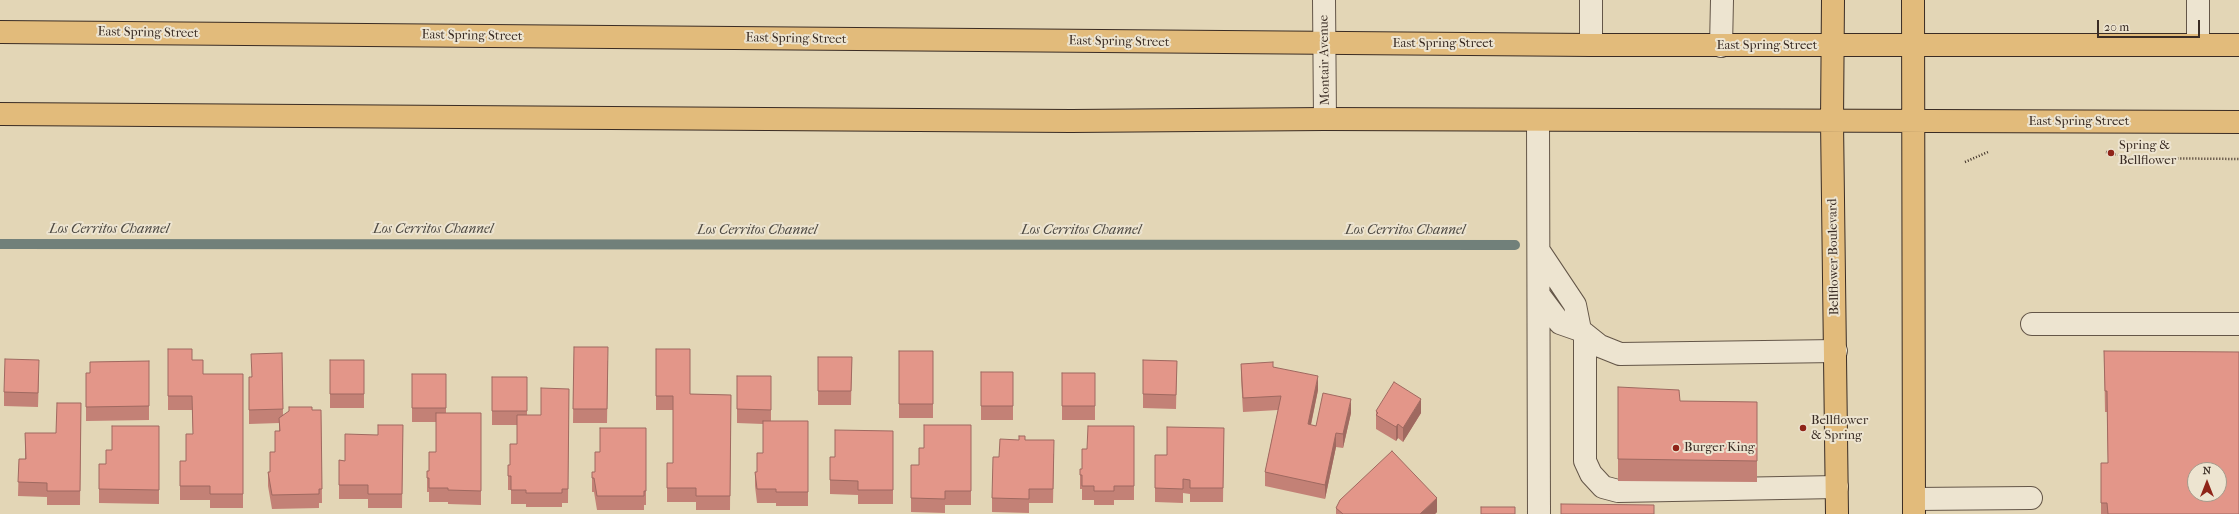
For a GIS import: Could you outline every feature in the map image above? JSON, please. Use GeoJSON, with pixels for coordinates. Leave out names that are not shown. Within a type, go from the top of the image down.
{"type":"FeatureCollection","features":[{"type":"Feature","properties":{"kind":"main road","name":"Bellflower Boulevard"},"geometry":{"type":"LineString","coordinates":[[1833,0],[1832,121],[1837,514]]}},
{"type":"Feature","properties":{"kind":"main road"},"geometry":{"type":"LineString","coordinates":[[1913,0],[1914,507]]}},
{"type":"Feature","properties":{"kind":"main road","name":"East Spring Street"},"geometry":{"type":"LineString","coordinates":[[0,32],[1721,46],[2239,45]]}},
{"type":"Feature","properties":{"kind":"main road","name":"East Spring Street"},"geometry":{"type":"LineString","coordinates":[[0,114],[1063,121],[1325,119],[2239,122]]}},
{"type":"Feature","properties":{"kind":"street","name":"Montair Avenue"},"geometry":{"type":"LineString","coordinates":[[1324,0],[1325,119]]}},
{"type":"Feature","properties":{"kind":"street"},"geometry":{"type":"LineString","coordinates":[[1591,0],[1591,45]]}},
{"type":"Feature","properties":{"kind":"street"},"geometry":{"type":"LineString","coordinates":[[1721,46],[1722,0]]}},
{"type":"Feature","properties":{"kind":"street"},"geometry":{"type":"LineString","coordinates":[[2198,0],[2198,45]]}},
{"type":"Feature","properties":{"kind":"street"},"geometry":{"type":"LineString","coordinates":[[1538,120],[1539,514]]}},
{"type":"Feature","properties":{"kind":"street"},"geometry":{"type":"LineString","coordinates":[[1539,252],[1576,305],[1583,332],[1584,461],[1591,474],[1603,487],[1618,491],[1837,487]]}},
{"type":"Feature","properties":{"kind":"street"},"geometry":{"type":"LineString","coordinates":[[1539,295],[1560,322],[1583,332],[1600,346],[1620,354],[1836,351]]}},
{"type":"Feature","properties":{"kind":"street"},"geometry":{"type":"LineString","coordinates":[[2032,324],[2239,324]]}},
{"type":"Feature","properties":{"kind":"street"},"geometry":{"type":"LineString","coordinates":[[1914,507],[2031,498]]}},
{"type":"Feature","properties":{"kind":"building"},"geometry":{"type":"Polygon","coordinates":[[[574,347],[608,347],[607,409],[573,409],[574,347]]]}},
{"type":"Feature","properties":{"kind":"building"},"geometry":{"type":"Polygon","coordinates":[[[168,349],[192,349],[192,360],[203,360],[203,374],[243,374],[243,494],[210,494],[210,486],[180,486],[180,461],[186,461],[186,434],[193,434],[192,396],[168,396],[168,349]]]}},
{"type":"Feature","properties":{"kind":"building"},"geometry":{"type":"Polygon","coordinates":[[[656,349],[690,349],[690,394],[731,395],[730,496],[696,496],[696,488],[667,488],[667,463],[673,463],[673,396],[656,396],[656,349]]]}},
{"type":"Feature","properties":{"kind":"building"},"geometry":{"type":"Polygon","coordinates":[[[899,351],[933,351],[933,404],[899,404],[899,351]]]}},
{"type":"Feature","properties":{"kind":"building"},"geometry":{"type":"Polygon","coordinates":[[[2104,351],[2239,352],[2239,514],[2108,514],[2107,503],[2101,503],[2101,463],[2108,463],[2107,391],[2105,391],[2104,351]]]}},
{"type":"Feature","properties":{"kind":"building"},"geometry":{"type":"Polygon","coordinates":[[[282,353],[283,409],[249,410],[249,377],[252,377],[251,354],[282,353]]]}},
{"type":"Feature","properties":{"kind":"building"},"geometry":{"type":"Polygon","coordinates":[[[818,357],[852,357],[851,391],[818,391],[818,357]]]}},
{"type":"Feature","properties":{"kind":"building"},"geometry":{"type":"Polygon","coordinates":[[[5,359],[39,360],[38,393],[4,392],[5,359]]]}},
{"type":"Feature","properties":{"kind":"building"},"geometry":{"type":"Polygon","coordinates":[[[330,360],[364,360],[364,394],[330,394],[330,360]]]}},
{"type":"Feature","properties":{"kind":"building"},"geometry":{"type":"Polygon","coordinates":[[[1143,360],[1177,361],[1176,395],[1143,394],[1143,360]]]}},
{"type":"Feature","properties":{"kind":"building"},"geometry":{"type":"Polygon","coordinates":[[[149,361],[149,406],[86,407],[86,373],[90,373],[90,362],[149,361]]]}},
{"type":"Feature","properties":{"kind":"building"},"geometry":{"type":"Polygon","coordinates":[[[1273,362],[1273,367],[1318,376],[1308,424],[1316,426],[1323,393],[1351,399],[1343,434],[1336,433],[1325,485],[1265,472],[1281,396],[1243,398],[1241,364],[1273,362]]]}},
{"type":"Feature","properties":{"kind":"building"},"geometry":{"type":"Polygon","coordinates":[[[981,372],[1013,372],[1013,406],[981,406],[981,372]]]}},
{"type":"Feature","properties":{"kind":"building"},"geometry":{"type":"Polygon","coordinates":[[[1062,373],[1095,373],[1095,406],[1062,406],[1062,373]]]}},
{"type":"Feature","properties":{"kind":"building"},"geometry":{"type":"Polygon","coordinates":[[[412,374],[446,374],[446,408],[412,408],[412,374]]]}},
{"type":"Feature","properties":{"kind":"building"},"geometry":{"type":"Polygon","coordinates":[[[737,376],[771,376],[771,410],[737,409],[737,376]]]}},
{"type":"Feature","properties":{"kind":"building"},"geometry":{"type":"Polygon","coordinates":[[[492,377],[527,377],[527,411],[492,411],[492,377]]]}},
{"type":"Feature","properties":{"kind":"building"},"geometry":{"type":"Polygon","coordinates":[[[1394,382],[1421,399],[1403,428],[1398,424],[1396,427],[1376,415],[1378,413],[1376,411],[1394,382]]]}},
{"type":"Feature","properties":{"kind":"building"},"geometry":{"type":"Polygon","coordinates":[[[1618,387],[1679,390],[1680,401],[1757,402],[1757,461],[1618,459],[1618,387]]]}},
{"type":"Feature","properties":{"kind":"building"},"geometry":{"type":"Polygon","coordinates":[[[541,388],[569,389],[568,489],[562,489],[562,493],[526,493],[526,490],[511,490],[511,476],[508,476],[508,465],[510,465],[510,444],[517,444],[517,415],[541,415],[541,388]]]}},
{"type":"Feature","properties":{"kind":"building"},"geometry":{"type":"Polygon","coordinates":[[[57,403],[81,403],[80,491],[47,491],[47,483],[18,482],[19,459],[26,459],[25,433],[56,433],[57,403]]]}},
{"type":"Feature","properties":{"kind":"building"},"geometry":{"type":"Polygon","coordinates":[[[289,407],[312,407],[312,410],[321,410],[322,489],[319,489],[319,494],[272,495],[268,472],[270,472],[270,452],[275,452],[275,431],[280,431],[279,418],[289,411],[289,407]]]}},
{"type":"Feature","properties":{"kind":"building"},"geometry":{"type":"Polygon","coordinates":[[[436,413],[481,413],[481,491],[429,488],[427,471],[429,471],[429,452],[436,452],[436,413]]]}},
{"type":"Feature","properties":{"kind":"building"},"geometry":{"type":"Polygon","coordinates":[[[763,421],[808,421],[808,492],[776,492],[776,489],[757,489],[755,472],[757,472],[757,453],[763,453],[763,421]]]}},
{"type":"Feature","properties":{"kind":"building"},"geometry":{"type":"Polygon","coordinates":[[[378,425],[403,425],[402,494],[368,494],[368,485],[339,485],[339,460],[345,461],[345,434],[378,435],[378,425]]]}},
{"type":"Feature","properties":{"kind":"building"},"geometry":{"type":"Polygon","coordinates":[[[924,425],[971,425],[971,491],[945,491],[945,499],[911,498],[911,465],[919,465],[919,448],[924,448],[924,425]]]}},
{"type":"Feature","properties":{"kind":"building"},"geometry":{"type":"Polygon","coordinates":[[[112,426],[159,426],[159,490],[99,489],[99,464],[106,464],[106,450],[112,450],[112,426]]]}},
{"type":"Feature","properties":{"kind":"building"},"geometry":{"type":"Polygon","coordinates":[[[1088,426],[1134,426],[1134,486],[1114,486],[1114,491],[1094,491],[1094,486],[1082,486],[1082,475],[1080,475],[1080,469],[1082,469],[1082,449],[1087,449],[1088,426]]]}},
{"type":"Feature","properties":{"kind":"building"},"geometry":{"type":"Polygon","coordinates":[[[1167,427],[1224,428],[1223,488],[1190,488],[1190,480],[1183,479],[1183,489],[1155,488],[1155,455],[1167,455],[1167,427]]]}},
{"type":"Feature","properties":{"kind":"building"},"geometry":{"type":"Polygon","coordinates":[[[600,428],[646,428],[646,491],[644,491],[644,496],[597,496],[594,478],[592,478],[592,472],[595,472],[595,452],[600,452],[600,428]]]}},
{"type":"Feature","properties":{"kind":"building"},"geometry":{"type":"Polygon","coordinates":[[[835,430],[893,431],[893,490],[858,490],[858,481],[830,480],[830,457],[835,457],[835,430]]]}},
{"type":"Feature","properties":{"kind":"building"},"geometry":{"type":"Polygon","coordinates":[[[1019,436],[1025,436],[1025,440],[1054,440],[1053,489],[1029,489],[1029,499],[992,498],[993,457],[999,457],[1000,439],[1019,440],[1019,436]]]}},
{"type":"Feature","properties":{"kind":"building"},"geometry":{"type":"Polygon","coordinates":[[[1392,451],[1437,498],[1420,514],[1343,514],[1336,508],[1340,500],[1392,451]]]}},
{"type":"Feature","properties":{"kind":"building"},"geometry":{"type":"Polygon","coordinates":[[[1561,504],[1654,505],[1654,514],[1561,514],[1561,504]]]}},
{"type":"Feature","properties":{"kind":"building"},"geometry":{"type":"Polygon","coordinates":[[[1481,507],[1515,507],[1515,514],[1481,514],[1481,507]]]}},
{"type":"Feature","properties":{"kind":"waterway","name":"Los Cerritos Channel"},"geometry":{"type":"LineString","coordinates":[[0,244],[1515,245]]}},
{"type":"Feature","properties":{"kind":"place","name":"Spring & Bellflower"},"geometry":{"type":"Point","coordinates":[2111,153]}},
{"type":"Feature","properties":{"kind":"place","name":"Bellflower & Spring"},"geometry":{"type":"Point","coordinates":[1803,428]}},
{"type":"Feature","properties":{"kind":"place","name":"Burger King"},"geometry":{"type":"Point","coordinates":[1676,448]}}]}
